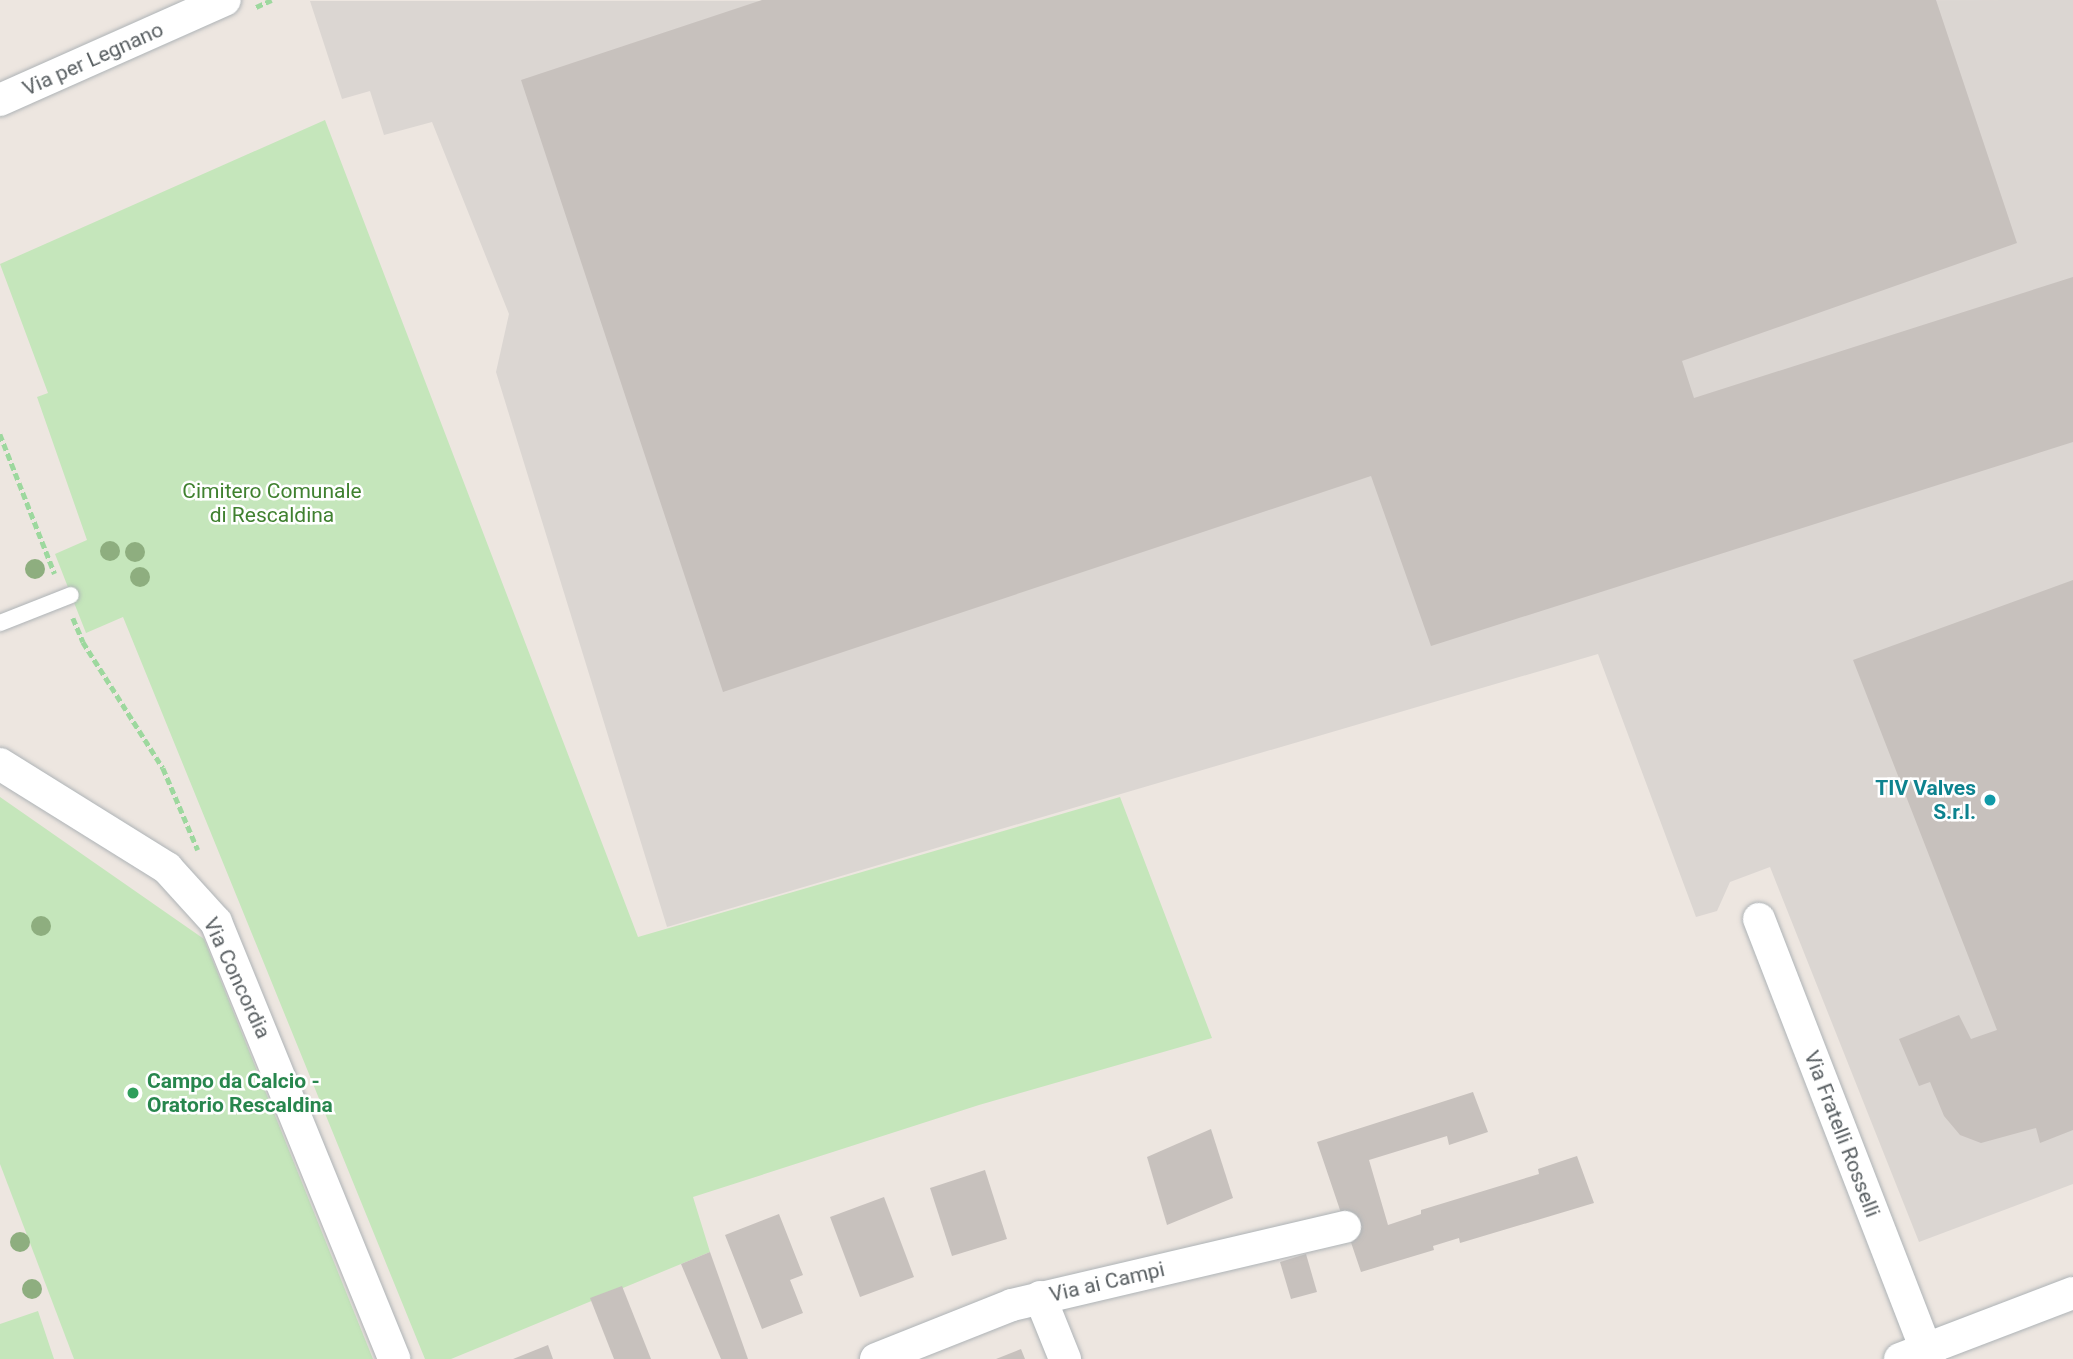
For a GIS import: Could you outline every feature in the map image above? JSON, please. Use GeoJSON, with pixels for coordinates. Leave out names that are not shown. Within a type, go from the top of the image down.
{"type":"FeatureCollection","features":[{"type":"Feature","properties":{"kind":"street","name":"Via per Legnano"},"geometry":{"type":"LineString","coordinates":[[0,100],[184,8],[225,0]]}},
{"type":"Feature","properties":{"kind":"street","name":"Via Concordia"},"geometry":{"type":"LineString","coordinates":[[0,764],[167,868],[216,922],[394,1359]]}},
{"type":"Feature","properties":{"kind":"street","name":"Via Fratelli Rosselli"},"geometry":{"type":"LineString","coordinates":[[1759,919],[1919,1356],[2073,1293]]}},
{"type":"Feature","properties":{"kind":"street","name":"Via ai Campi"},"geometry":{"type":"LineString","coordinates":[[876,1359],[954,1326],[1040,1297],[1345,1227]]}},
{"type":"Feature","properties":{"kind":"street"},"geometry":{"type":"LineString","coordinates":[[1040,1297],[1065,1359]]}},
{"type":"Feature","properties":{"kind":"lane"},"geometry":{"type":"LineString","coordinates":[[0,623],[71,595]]}},
{"type":"Feature","properties":{"kind":"shaded area"},"geometry":{"type":"Polygon","coordinates":[[[2073,0],[2073,1184],[1919,1242],[1770,867],[1730,882],[1717,911],[1696,917],[1598,654],[667,927],[496,372],[509,314],[432,122],[384,135],[370,91],[342,99],[310,1],[2073,0]]]}},
{"type":"Feature","properties":{"kind":"green space","name":"Cimitero Comunale di Rescaldina"},"geometry":{"type":"Polygon","coordinates":[[[325,120],[638,937],[1120,797],[1212,1038],[979,1105],[693,1197],[710,1252],[451,1359],[425,1359],[123,617],[86,633],[55,554],[87,540],[37,397],[48,393],[0,264],[325,120]]]}},
{"type":"Feature","properties":{"kind":"green space","name":"Campo da Calcio - Oratorio Rescaldina"},"geometry":{"type":"Polygon","coordinates":[[[0,797],[204,939],[373,1359],[74,1359],[0,1164],[0,797]]]}},
{"type":"Feature","properties":{"kind":"green space"},"geometry":{"type":"Polygon","coordinates":[[[38,1311],[54,1359],[0,1359],[0,1324],[38,1311]]]}},
{"type":"Feature","properties":{"kind":"building"},"geometry":{"type":"Polygon","coordinates":[[[762,0],[1936,0],[2017,243],[1682,361],[1694,398],[2073,277],[2073,442],[1431,646],[1371,476],[723,692],[521,80],[762,0]]]}},
{"type":"Feature","properties":{"kind":"building","name":"TIV Valves S.r.l."},"geometry":{"type":"Polygon","coordinates":[[[2073,580],[2073,1130],[2040,1143],[2036,1128],[1981,1143],[1960,1135],[1944,1116],[1930,1082],[1919,1086],[1899,1039],[1959,1015],[1971,1039],[1997,1030],[1853,660],[2073,580]]]}},
{"type":"Feature","properties":{"kind":"building"},"geometry":{"type":"Polygon","coordinates":[[[1473,1092],[1488,1132],[1449,1145],[1447,1136],[1369,1160],[1388,1225],[1421,1214],[1421,1210],[1539,1174],[1538,1169],[1577,1156],[1594,1203],[1460,1243],[1459,1238],[1433,1246],[1434,1250],[1361,1272],[1317,1142],[1473,1092]]]}},
{"type":"Feature","properties":{"kind":"building"},"geometry":{"type":"Polygon","coordinates":[[[1211,1129],[1233,1198],[1167,1225],[1147,1157],[1211,1129]]]}},
{"type":"Feature","properties":{"kind":"building"},"geometry":{"type":"Polygon","coordinates":[[[985,1170],[1007,1239],[952,1256],[930,1188],[985,1170]]]}},
{"type":"Feature","properties":{"kind":"building"},"geometry":{"type":"Polygon","coordinates":[[[884,1197],[914,1277],[860,1297],[830,1217],[884,1197]]]}},
{"type":"Feature","properties":{"kind":"building"},"geometry":{"type":"Polygon","coordinates":[[[779,1214],[803,1275],[790,1280],[803,1313],[762,1329],[725,1235],[779,1214]]]}},
{"type":"Feature","properties":{"kind":"building"},"geometry":{"type":"Polygon","coordinates":[[[710,1252],[748,1359],[721,1359],[681,1264],[710,1252]]]}},
{"type":"Feature","properties":{"kind":"building"},"geometry":{"type":"Polygon","coordinates":[[[1306,1254],[1317,1292],[1291,1299],[1280,1262],[1306,1254]]]}},
{"type":"Feature","properties":{"kind":"building"},"geometry":{"type":"Polygon","coordinates":[[[622,1286],[651,1359],[614,1359],[590,1298],[622,1286]]]}},
{"type":"Feature","properties":{"kind":"building"},"geometry":{"type":"Polygon","coordinates":[[[548,1345],[553,1359],[513,1359],[548,1345]]]}},
{"type":"Feature","properties":{"kind":"building"},"geometry":{"type":"Polygon","coordinates":[[[1021,1349],[1025,1359],[996,1359],[1021,1349]]]}},
{"type":"Feature","properties":{"kind":"place","name":"TIV Valves S.r.l."},"geometry":{"type":"Point","coordinates":[1990,800]}},
{"type":"Feature","properties":{"kind":"place","name":"Campo da Calcio - Oratorio Rescaldina"},"geometry":{"type":"Point","coordinates":[133,1093]}}]}
